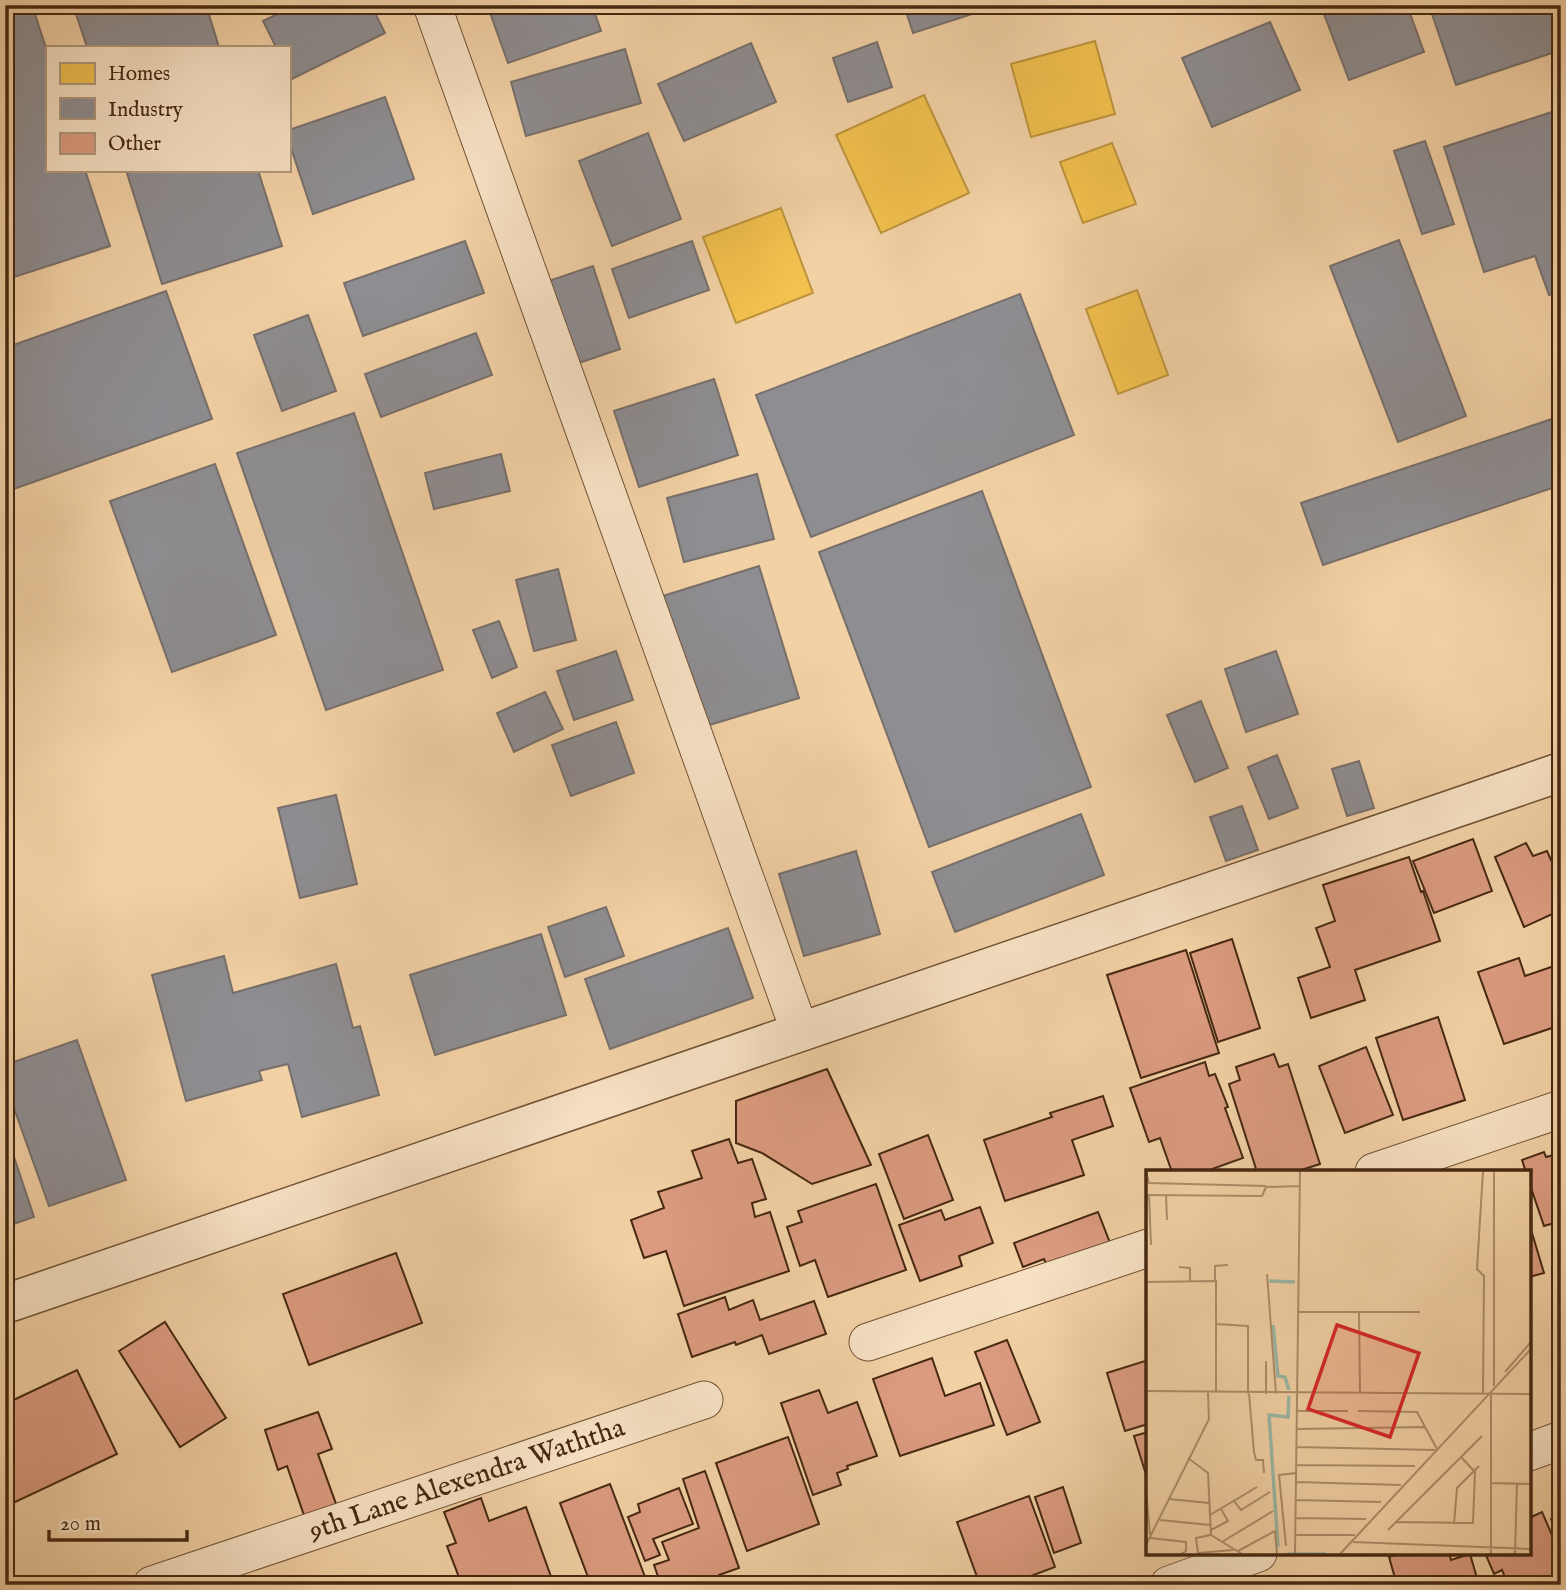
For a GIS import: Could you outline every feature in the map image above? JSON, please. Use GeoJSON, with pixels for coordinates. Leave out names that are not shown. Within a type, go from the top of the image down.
{"type":"FeatureCollection","features":[{"type":"Feature","properties":{"kind":"street"},"geometry":{"type":"LineString","coordinates":[[432,5],[800,1032]]}},
{"type":"Feature","properties":{"kind":"street"},"geometry":{"type":"LineString","coordinates":[[5,1304],[1561,772]]}},
{"type":"Feature","properties":{"kind":"street"},"geometry":{"type":"LineString","coordinates":[[1380,1170],[1561,1109]]}},
{"type":"Feature","properties":{"kind":"street"},"geometry":{"type":"LineString","coordinates":[[868,1342],[1146,1249]]}},
{"type":"Feature","properties":{"kind":"street","name":"9th Lane Alexendra Waththa"},"geometry":{"type":"LineString","coordinates":[[152,1585],[704,1400]]}},
{"type":"Feature","properties":{"kind":"street"},"geometry":{"type":"LineString","coordinates":[[1531,1451],[1561,1440]]}},
{"type":"Feature","properties":{"kind":"street"},"geometry":{"type":"LineString","coordinates":[[1170,1585],[1252,1555]]}},
{"type":"Feature","properties":{"kind":"building: Homes"},"geometry":{"type":"Polygon","coordinates":[[[1095,41],[1115,114],[1031,137],[1011,64],[1095,41]]]}},
{"type":"Feature","properties":{"kind":"building: Homes"},"geometry":{"type":"Polygon","coordinates":[[[924,95],[969,193],[881,233],[836,135],[924,95]]]}},
{"type":"Feature","properties":{"kind":"building: Homes"},"geometry":{"type":"Polygon","coordinates":[[[1112,143],[1136,204],[1083,223],[1060,162],[1112,143]]]}},
{"type":"Feature","properties":{"kind":"building: Homes"},"geometry":{"type":"Polygon","coordinates":[[[781,208],[813,293],[736,323],[703,237],[781,208]]]}},
{"type":"Feature","properties":{"kind":"building: Homes"},"geometry":{"type":"Polygon","coordinates":[[[1137,290],[1168,375],[1118,394],[1086,309],[1137,290]]]}},
{"type":"Feature","properties":{"kind":"building: Industry"},"geometry":{"type":"Polygon","coordinates":[[[5,5],[32,5],[46,48],[46,172],[86,172],[110,246],[5,280],[5,5]]]}},
{"type":"Feature","properties":{"kind":"building: Industry"},"geometry":{"type":"Polygon","coordinates":[[[73,5],[206,5],[219,46],[87,46],[73,5]]]}},
{"type":"Feature","properties":{"kind":"building: Industry"},"geometry":{"type":"Polygon","coordinates":[[[296,5],[371,5],[385,33],[292,79],[290,46],[276,46],[263,21],[296,5]]]}},
{"type":"Feature","properties":{"kind":"building: Industry"},"geometry":{"type":"Polygon","coordinates":[[[592,5],[601,31],[508,63],[488,7],[592,5]]]}},
{"type":"Feature","properties":{"kind":"building: Industry"},"geometry":{"type":"Polygon","coordinates":[[[904,5],[986,5],[988,9],[913,33],[904,5]]]}},
{"type":"Feature","properties":{"kind":"building: Industry"},"geometry":{"type":"Polygon","coordinates":[[[1347,5],[1407,5],[1424,52],[1349,80],[1324,14],[1347,5]]]}},
{"type":"Feature","properties":{"kind":"building: Industry"},"geometry":{"type":"Polygon","coordinates":[[[1429,5],[1561,5],[1561,50],[1456,85],[1429,5]]]}},
{"type":"Feature","properties":{"kind":"building: Industry"},"geometry":{"type":"Polygon","coordinates":[[[1270,22],[1300,90],[1212,127],[1182,58],[1270,22]]]}},
{"type":"Feature","properties":{"kind":"building: Industry"},"geometry":{"type":"Polygon","coordinates":[[[877,42],[892,87],[848,102],[833,58],[877,42]]]}},
{"type":"Feature","properties":{"kind":"building: Industry"},"geometry":{"type":"Polygon","coordinates":[[[751,43],[776,102],[684,141],[658,84],[751,43]]]}},
{"type":"Feature","properties":{"kind":"building: Industry"},"geometry":{"type":"Polygon","coordinates":[[[625,49],[641,103],[526,136],[511,82],[625,49]]]}},
{"type":"Feature","properties":{"kind":"building: Industry"},"geometry":{"type":"Polygon","coordinates":[[[385,97],[414,179],[313,214],[290,145],[290,130],[385,97]]]}},
{"type":"Feature","properties":{"kind":"building: Industry"},"geometry":{"type":"Polygon","coordinates":[[[1561,109],[1561,291],[1549,295],[1535,256],[1484,272],[1444,147],[1561,109]]]}},
{"type":"Feature","properties":{"kind":"building: Industry"},"geometry":{"type":"Polygon","coordinates":[[[648,133],[681,219],[612,246],[579,161],[648,133]]]}},
{"type":"Feature","properties":{"kind":"building: Industry"},"geometry":{"type":"Polygon","coordinates":[[[1425,141],[1454,224],[1422,234],[1394,151],[1425,141]]]}},
{"type":"Feature","properties":{"kind":"building: Industry"},"geometry":{"type":"Polygon","coordinates":[[[127,172],[259,172],[282,246],[162,284],[127,172]]]}},
{"type":"Feature","properties":{"kind":"building: Industry"},"geometry":{"type":"Polygon","coordinates":[[[1399,240],[1466,416],[1398,442],[1330,266],[1399,240]]]}},
{"type":"Feature","properties":{"kind":"building: Industry"},"geometry":{"type":"Polygon","coordinates":[[[465,241],[484,293],[363,336],[344,283],[465,241]]]}},
{"type":"Feature","properties":{"kind":"building: Industry"},"geometry":{"type":"Polygon","coordinates":[[[692,241],[709,290],[629,318],[612,269],[692,241]]]}},
{"type":"Feature","properties":{"kind":"building: Industry"},"geometry":{"type":"Polygon","coordinates":[[[593,266],[620,349],[573,365],[546,282],[593,266]]]}},
{"type":"Feature","properties":{"kind":"building: Industry"},"geometry":{"type":"Polygon","coordinates":[[[166,291],[212,419],[5,492],[5,348],[166,291]]]}},
{"type":"Feature","properties":{"kind":"building: Industry"},"geometry":{"type":"Polygon","coordinates":[[[1020,294],[1074,435],[811,537],[756,395],[1020,294]]]}},
{"type":"Feature","properties":{"kind":"building: Industry"},"geometry":{"type":"Polygon","coordinates":[[[308,315],[336,391],[282,411],[254,335],[308,315]]]}},
{"type":"Feature","properties":{"kind":"building: Industry"},"geometry":{"type":"Polygon","coordinates":[[[476,333],[492,375],[381,417],[365,374],[476,333]]]}},
{"type":"Feature","properties":{"kind":"building: Industry"},"geometry":{"type":"Polygon","coordinates":[[[714,379],[738,455],[639,487],[614,411],[714,379]]]}},
{"type":"Feature","properties":{"kind":"building: Industry"},"geometry":{"type":"Polygon","coordinates":[[[354,413],[443,670],[326,710],[237,453],[354,413]]]}},
{"type":"Feature","properties":{"kind":"building: Industry"},"geometry":{"type":"Polygon","coordinates":[[[1561,416],[1561,485],[1323,565],[1301,503],[1561,416]]]}},
{"type":"Feature","properties":{"kind":"building: Industry"},"geometry":{"type":"Polygon","coordinates":[[[501,454],[510,491],[434,509],[425,473],[501,454]]]}},
{"type":"Feature","properties":{"kind":"building: Industry"},"geometry":{"type":"Polygon","coordinates":[[[215,464],[276,635],[172,672],[110,501],[215,464]]]}},
{"type":"Feature","properties":{"kind":"building: Industry"},"geometry":{"type":"Polygon","coordinates":[[[757,474],[774,539],[684,562],[667,498],[757,474]]]}},
{"type":"Feature","properties":{"kind":"building: Industry"},"geometry":{"type":"Polygon","coordinates":[[[982,491],[1091,787],[929,847],[819,552],[982,491]]]}},
{"type":"Feature","properties":{"kind":"building: Industry"},"geometry":{"type":"Polygon","coordinates":[[[759,566],[799,698],[703,727],[663,596],[759,566]]]}},
{"type":"Feature","properties":{"kind":"building: Industry"},"geometry":{"type":"Polygon","coordinates":[[[558,569],[576,640],[534,651],[516,580],[558,569]]]}},
{"type":"Feature","properties":{"kind":"building: Industry"},"geometry":{"type":"Polygon","coordinates":[[[499,621],[517,667],[492,678],[473,630],[499,621]]]}},
{"type":"Feature","properties":{"kind":"building: Industry"},"geometry":{"type":"Polygon","coordinates":[[[616,651],[633,700],[574,720],[557,671],[616,651]]]}},
{"type":"Feature","properties":{"kind":"building: Industry"},"geometry":{"type":"Polygon","coordinates":[[[1276,651],[1298,714],[1246,732],[1225,669],[1276,651]]]}},
{"type":"Feature","properties":{"kind":"building: Industry"},"geometry":{"type":"Polygon","coordinates":[[[545,692],[563,729],[514,752],[497,713],[545,692]]]}},
{"type":"Feature","properties":{"kind":"building: Industry"},"geometry":{"type":"Polygon","coordinates":[[[1201,701],[1228,768],[1195,782],[1167,715],[1201,701]]]}},
{"type":"Feature","properties":{"kind":"building: Industry"},"geometry":{"type":"Polygon","coordinates":[[[616,722],[634,773],[571,796],[552,745],[616,722]]]}},
{"type":"Feature","properties":{"kind":"building: Industry"},"geometry":{"type":"Polygon","coordinates":[[[1277,755],[1298,808],[1269,819],[1248,767],[1277,755]]]}},
{"type":"Feature","properties":{"kind":"building: Industry"},"geometry":{"type":"Polygon","coordinates":[[[1359,761],[1374,808],[1347,816],[1332,769],[1359,761]]]}},
{"type":"Feature","properties":{"kind":"building: Industry"},"geometry":{"type":"Polygon","coordinates":[[[336,795],[357,884],[300,898],[278,808],[336,795]]]}},
{"type":"Feature","properties":{"kind":"building: Industry"},"geometry":{"type":"Polygon","coordinates":[[[1242,806],[1258,850],[1226,861],[1210,817],[1242,806]]]}},
{"type":"Feature","properties":{"kind":"building: Industry"},"geometry":{"type":"Polygon","coordinates":[[[1081,814],[1104,875],[955,932],[932,872],[1081,814]]]}},
{"type":"Feature","properties":{"kind":"building: Industry"},"geometry":{"type":"Polygon","coordinates":[[[856,851],[880,934],[804,956],[779,874],[856,851]]]}},
{"type":"Feature","properties":{"kind":"building: Industry"},"geometry":{"type":"Polygon","coordinates":[[[606,907],[624,956],[565,977],[548,927],[606,907]]]}},
{"type":"Feature","properties":{"kind":"building: Industry"},"geometry":{"type":"Polygon","coordinates":[[[728,928],[753,998],[610,1049],[585,979],[728,928]]]}},
{"type":"Feature","properties":{"kind":"building: Industry"},"geometry":{"type":"Polygon","coordinates":[[[541,934],[566,1015],[435,1055],[410,975],[541,934]]]}},
{"type":"Feature","properties":{"kind":"building: Industry"},"geometry":{"type":"Polygon","coordinates":[[[224,956],[233,993],[336,964],[353,1028],[360,1026],[379,1095],[302,1117],[288,1064],[259,1071],[262,1080],[186,1101],[152,975],[224,956]]]}},
{"type":"Feature","properties":{"kind":"building: Industry"},"geometry":{"type":"Polygon","coordinates":[[[77,1040],[126,1180],[49,1206],[5,1083],[5,1065],[77,1040]]]}},
{"type":"Feature","properties":{"kind":"building: Industry"},"geometry":{"type":"Polygon","coordinates":[[[5,1130],[34,1217],[5,1227],[5,1130]]]}},
{"type":"Feature","properties":{"kind":"building: Other"},"geometry":{"type":"Polygon","coordinates":[[[1473,839],[1492,891],[1434,913],[1413,861],[1473,839]]]}},
{"type":"Feature","properties":{"kind":"building: Other"},"geometry":{"type":"Polygon","coordinates":[[[1526,843],[1533,856],[1547,851],[1555,869],[1561,867],[1561,910],[1524,927],[1495,857],[1526,843]]]}},
{"type":"Feature","properties":{"kind":"building: Other"},"geometry":{"type":"Polygon","coordinates":[[[1409,857],[1440,941],[1355,970],[1365,1000],[1311,1018],[1298,978],[1330,967],[1316,928],[1335,921],[1323,885],[1409,857]]]}},
{"type":"Feature","properties":{"kind":"building: Other"},"geometry":{"type":"Polygon","coordinates":[[[1232,939],[1260,1028],[1218,1042],[1190,953],[1232,939]]]}},
{"type":"Feature","properties":{"kind":"building: Other"},"geometry":{"type":"Polygon","coordinates":[[[1186,950],[1219,1053],[1141,1078],[1107,975],[1186,950]]]}},
{"type":"Feature","properties":{"kind":"building: Other"},"geometry":{"type":"Polygon","coordinates":[[[1519,958],[1525,976],[1557,965],[1561,976],[1561,1025],[1504,1044],[1478,972],[1519,958]]]}},
{"type":"Feature","properties":{"kind":"building: Other"},"geometry":{"type":"Polygon","coordinates":[[[1438,1017],[1465,1100],[1403,1120],[1376,1038],[1438,1017]]]}},
{"type":"Feature","properties":{"kind":"building: Other"},"geometry":{"type":"Polygon","coordinates":[[[1366,1047],[1393,1115],[1345,1133],[1319,1066],[1366,1047]]]}},
{"type":"Feature","properties":{"kind":"building: Other"},"geometry":{"type":"Polygon","coordinates":[[[1274,1054],[1279,1067],[1288,1064],[1320,1164],[1301,1170],[1256,1170],[1229,1084],[1240,1080],[1236,1067],[1274,1054]]]}},
{"type":"Feature","properties":{"kind":"building: Other"},"geometry":{"type":"Polygon","coordinates":[[[1205,1062],[1209,1076],[1215,1074],[1243,1158],[1210,1170],[1171,1170],[1160,1138],[1149,1142],[1130,1088],[1205,1062]]]}},
{"type":"Feature","properties":{"kind":"building: Other"},"geometry":{"type":"Polygon","coordinates":[[[827,1069],[871,1165],[812,1184],[762,1153],[736,1143],[736,1101],[827,1069]]]}},
{"type":"Feature","properties":{"kind":"building: Other"},"geometry":{"type":"Polygon","coordinates":[[[1103,1096],[1113,1126],[1072,1140],[1084,1175],[1005,1201],[984,1140],[1052,1117],[1050,1113],[1103,1096]]]}},
{"type":"Feature","properties":{"kind":"building: Other"},"geometry":{"type":"Polygon","coordinates":[[[928,1135],[953,1200],[904,1219],[879,1154],[928,1135]]]}},
{"type":"Feature","properties":{"kind":"building: Other"},"geometry":{"type":"Polygon","coordinates":[[[729,1139],[738,1163],[752,1159],[766,1199],[752,1203],[755,1217],[770,1212],[789,1271],[684,1306],[666,1251],[644,1258],[631,1220],[664,1208],[658,1192],[702,1178],[692,1151],[729,1139]]]}},
{"type":"Feature","properties":{"kind":"building: Other"},"geometry":{"type":"Polygon","coordinates":[[[1544,1152],[1546,1157],[1561,1153],[1561,1221],[1544,1226],[1531,1188],[1531,1170],[1525,1170],[1522,1160],[1544,1152]]]}},
{"type":"Feature","properties":{"kind":"building: Other"},"geometry":{"type":"Polygon","coordinates":[[[876,1184],[906,1270],[828,1297],[815,1260],[800,1266],[787,1227],[802,1222],[798,1211],[876,1184]]]}},
{"type":"Feature","properties":{"kind":"building: Other"},"geometry":{"type":"Polygon","coordinates":[[[980,1207],[993,1243],[959,1256],[962,1266],[920,1281],[899,1225],[941,1210],[945,1220],[980,1207]]]}},
{"type":"Feature","properties":{"kind":"building: Other"},"geometry":{"type":"Polygon","coordinates":[[[1098,1212],[1112,1248],[1049,1271],[1044,1259],[1023,1267],[1014,1243],[1098,1212]]]}},
{"type":"Feature","properties":{"kind":"building: Other"},"geometry":{"type":"Polygon","coordinates":[[[1531,1230],[1544,1273],[1531,1276],[1531,1230]]]}},
{"type":"Feature","properties":{"kind":"building: Other"},"geometry":{"type":"Polygon","coordinates":[[[396,1253],[422,1323],[309,1365],[283,1294],[396,1253]]]}},
{"type":"Feature","properties":{"kind":"building: Other"},"geometry":{"type":"Polygon","coordinates":[[[725,1297],[729,1310],[753,1300],[760,1320],[814,1301],[826,1334],[769,1354],[762,1335],[692,1357],[678,1314],[725,1297]]]}},
{"type":"Feature","properties":{"kind":"building: Other"},"geometry":{"type":"Polygon","coordinates":[[[165,1322],[226,1418],[180,1447],[119,1351],[165,1322]]]}},
{"type":"Feature","properties":{"kind":"building: Other"},"geometry":{"type":"Polygon","coordinates":[[[1007,1340],[1040,1422],[1007,1435],[975,1352],[1007,1340]]]}},
{"type":"Feature","properties":{"kind":"building: Other"},"geometry":{"type":"Polygon","coordinates":[[[932,1358],[945,1396],[980,1383],[994,1425],[900,1456],[873,1379],[932,1358]]]}},
{"type":"Feature","properties":{"kind":"building: Other"},"geometry":{"type":"Polygon","coordinates":[[[1146,1361],[1146,1425],[1125,1431],[1107,1373],[1146,1361]]]}},
{"type":"Feature","properties":{"kind":"building: Other"},"geometry":{"type":"Polygon","coordinates":[[[77,1370],[117,1454],[11,1504],[5,1493],[5,1404],[77,1370]]]}},
{"type":"Feature","properties":{"kind":"building: Other"},"geometry":{"type":"Polygon","coordinates":[[[819,1390],[828,1413],[857,1402],[877,1456],[847,1466],[848,1469],[837,1473],[841,1485],[813,1495],[781,1403],[819,1390]]]}},
{"type":"Feature","properties":{"kind":"building: Other"},"geometry":{"type":"Polygon","coordinates":[[[318,1412],[332,1449],[318,1454],[340,1515],[308,1527],[287,1466],[278,1470],[265,1430],[318,1412]]]}},
{"type":"Feature","properties":{"kind":"building: Other"},"geometry":{"type":"Polygon","coordinates":[[[1146,1433],[1146,1475],[1134,1436],[1146,1433]]]}},
{"type":"Feature","properties":{"kind":"building: Other"},"geometry":{"type":"Polygon","coordinates":[[[788,1437],[819,1524],[747,1551],[716,1463],[788,1437]]]}},
{"type":"Feature","properties":{"kind":"building: Other"},"geometry":{"type":"Polygon","coordinates":[[[705,1471],[739,1568],[719,1575],[720,1579],[704,1585],[661,1585],[654,1565],[669,1560],[662,1542],[699,1528],[683,1479],[705,1471]]]}},
{"type":"Feature","properties":{"kind":"building: Other"},"geometry":{"type":"Polygon","coordinates":[[[610,1484],[648,1585],[591,1585],[560,1503],[610,1484]]]}},
{"type":"Feature","properties":{"kind":"building: Other"},"geometry":{"type":"Polygon","coordinates":[[[1063,1487],[1081,1543],[1054,1553],[1035,1497],[1063,1487]]]}},
{"type":"Feature","properties":{"kind":"building: Other"},"geometry":{"type":"Polygon","coordinates":[[[679,1488],[693,1524],[653,1539],[660,1555],[645,1561],[628,1517],[640,1512],[638,1504],[679,1488]]]}},
{"type":"Feature","properties":{"kind":"building: Other"},"geometry":{"type":"Polygon","coordinates":[[[1029,1496],[1055,1567],[1007,1585],[980,1585],[957,1522],[1029,1496]]]}},
{"type":"Feature","properties":{"kind":"building: Other"},"geometry":{"type":"Polygon","coordinates":[[[481,1498],[489,1521],[526,1507],[554,1585],[462,1585],[447,1546],[456,1543],[444,1512],[481,1498]]]}},
{"type":"Feature","properties":{"kind":"building: Other"},"geometry":{"type":"Polygon","coordinates":[[[1542,1512],[1561,1556],[1561,1585],[1508,1585],[1502,1570],[1494,1574],[1486,1555],[1531,1555],[1531,1517],[1542,1512]]]}},
{"type":"Feature","properties":{"kind":"building: Other"},"geometry":{"type":"Polygon","coordinates":[[[1561,1516],[1561,1544],[1551,1519],[1561,1516]]]}},
{"type":"Feature","properties":{"kind":"building: Other"},"geometry":{"type":"Polygon","coordinates":[[[1450,1555],[1451,1560],[1470,1555],[1479,1585],[1397,1585],[1389,1557],[1450,1555]]]}}]}
